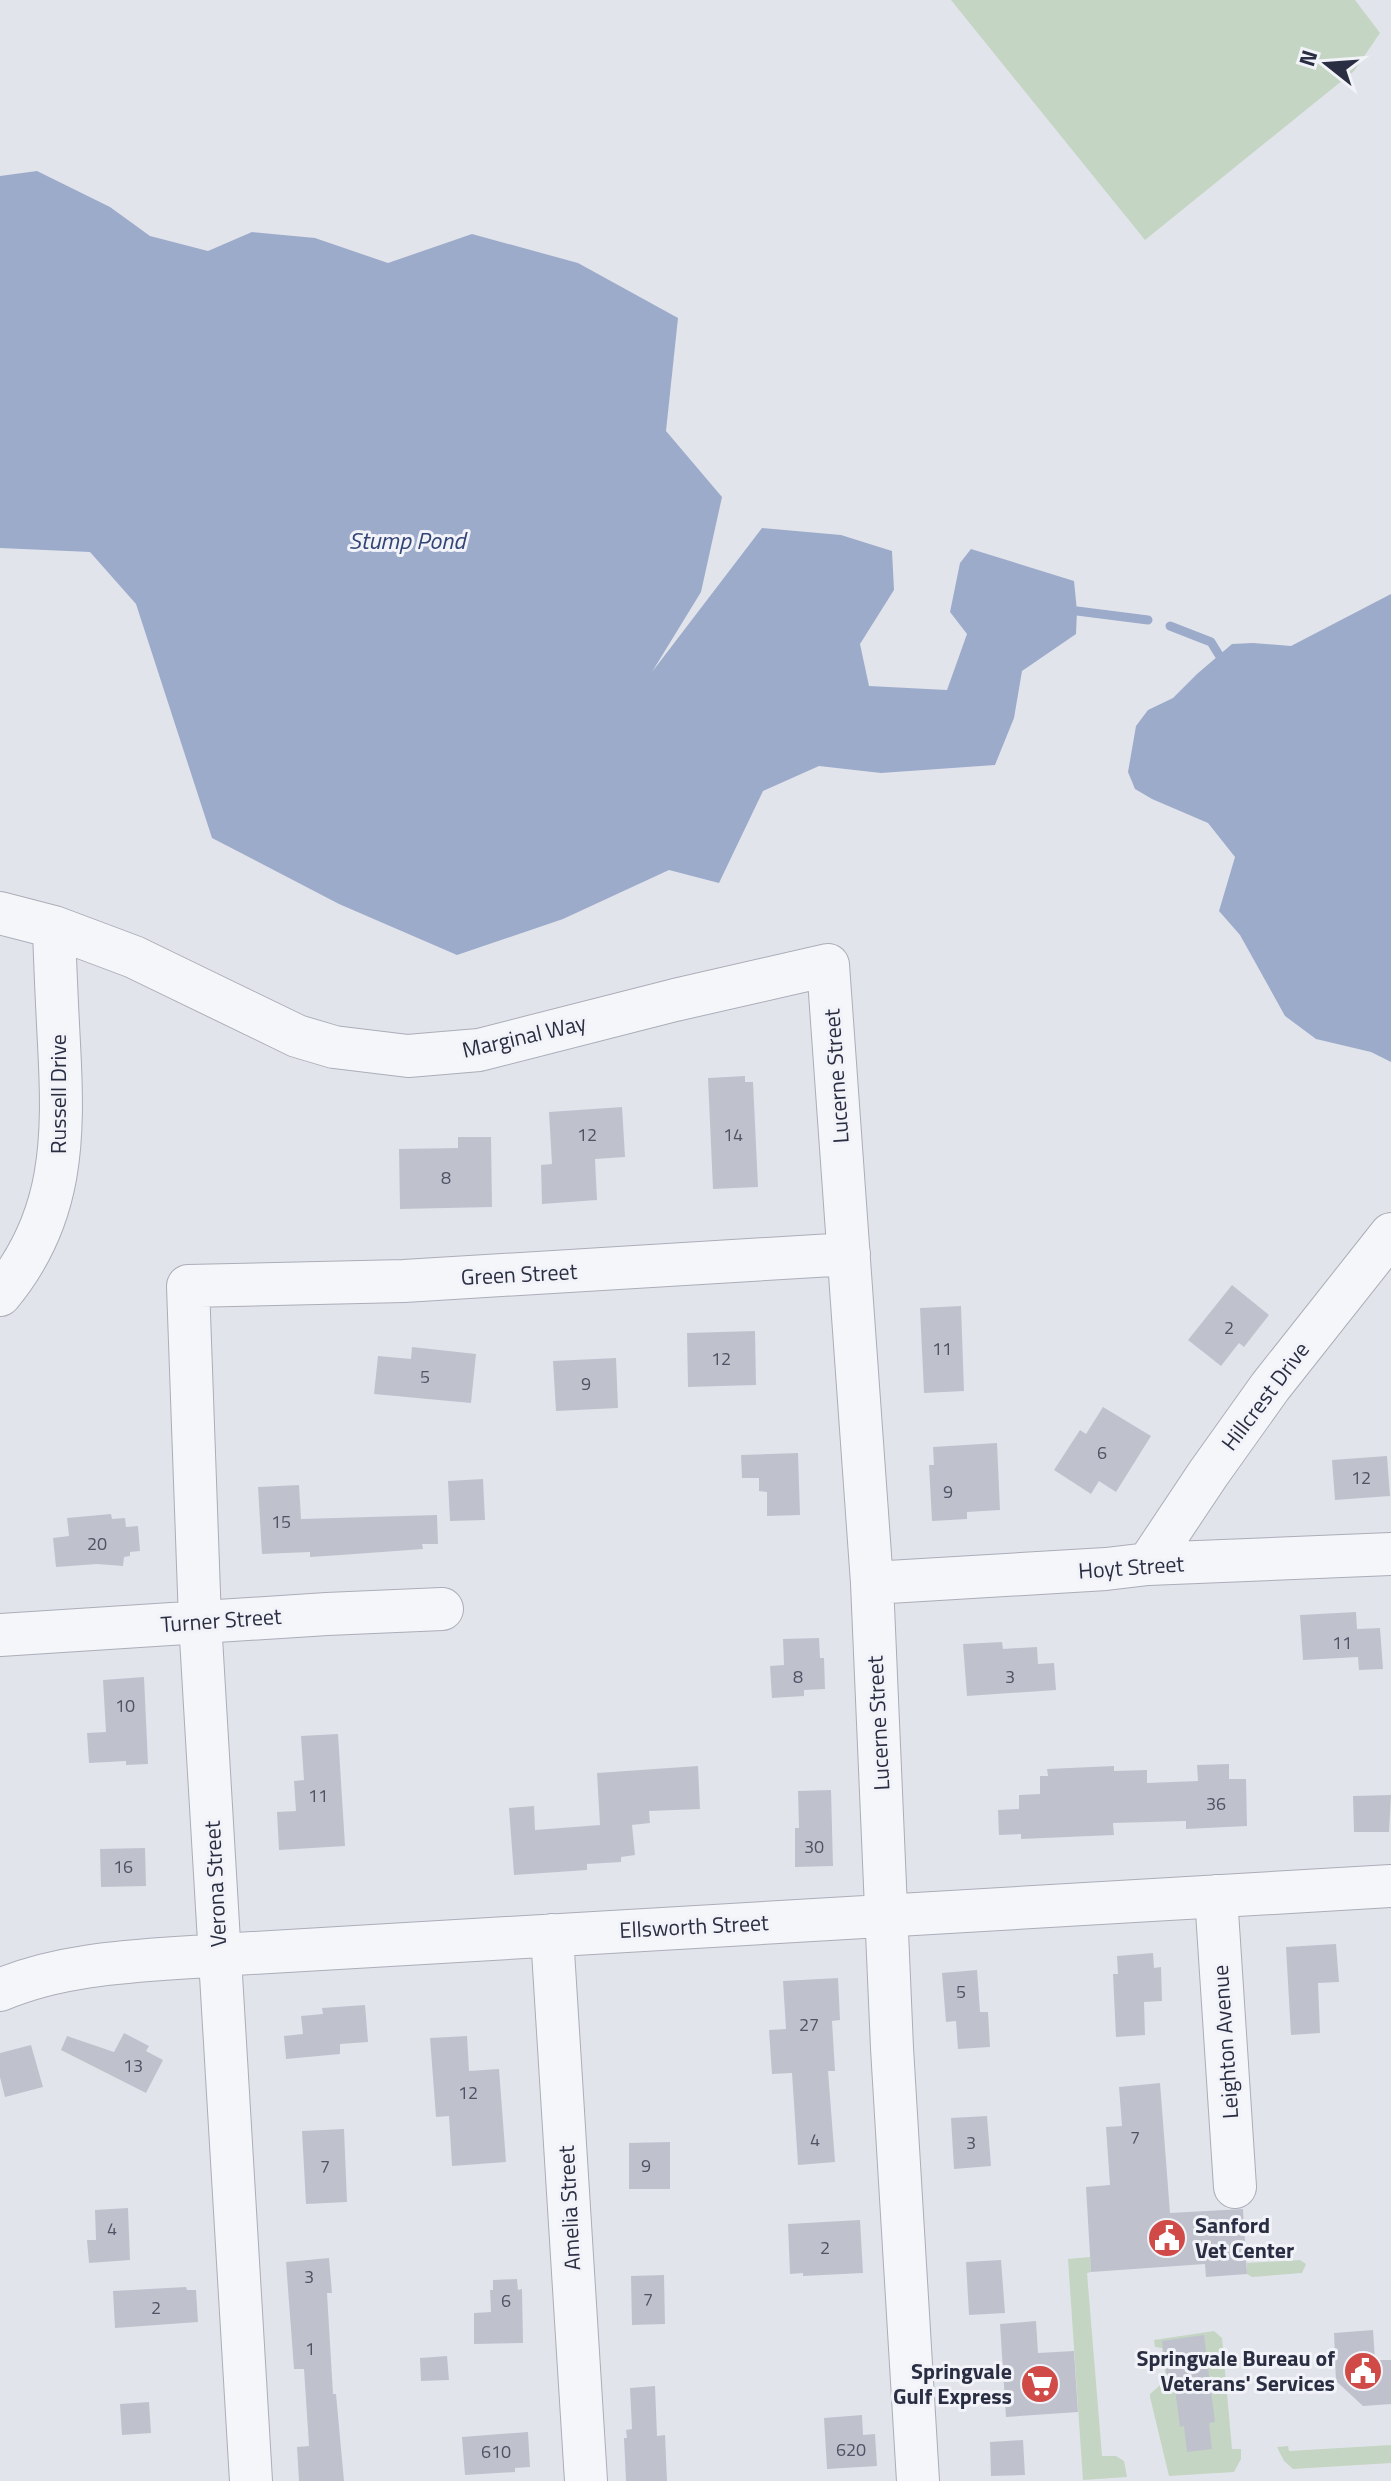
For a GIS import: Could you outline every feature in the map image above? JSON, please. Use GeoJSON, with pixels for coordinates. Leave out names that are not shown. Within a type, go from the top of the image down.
{"type":"FeatureCollection","features":[{"type":"Feature","properties":{"kind":"street","name":"Marginal Way"},"geometry":{"type":"LineString","coordinates":[[0,913],[54,927],[134,957],[297,1036],[334,1047],[408,1056],[479,1050],[828,965]]}},
{"type":"Feature","properties":{"kind":"street","name":"Russell Drive"},"geometry":{"type":"LineString","coordinates":[[0,1295],[31,1248],[43,1222],[57,1174],[62,1104],[54,927]]}},
{"type":"Feature","properties":{"kind":"street","name":"Lucerne Street"},"geometry":{"type":"LineString","coordinates":[[828,965],[872,1583],[900,2198],[918,2481]]}},
{"type":"Feature","properties":{"kind":"street","name":"Hillcrest Drive"},"geometry":{"type":"LineString","coordinates":[[1148,1564],[1270,1387],[1391,1234]]}},
{"type":"Feature","properties":{"kind":"street","name":"Green Street"},"geometry":{"type":"LineString","coordinates":[[188,1286],[404,1281],[849,1254]]}},
{"type":"Feature","properties":{"kind":"street","name":"Verona Street"},"geometry":{"type":"LineString","coordinates":[[188,1286],[200,1621],[251,2481]]}},
{"type":"Feature","properties":{"kind":"street","name":"Hoyt Street"},"geometry":{"type":"LineString","coordinates":[[872,1583],[1148,1564],[1391,1554]]}},
{"type":"Feature","properties":{"kind":"street","name":"Turner Street"},"geometry":{"type":"LineString","coordinates":[[0,1635],[442,1609]]}},
{"type":"Feature","properties":{"kind":"street","name":"Ellsworth Street"},"geometry":{"type":"LineString","coordinates":[[0,1990],[37,1977],[85,1967],[219,1955],[1391,1886]]}},
{"type":"Feature","properties":{"kind":"street","name":"Leighton Avenue"},"geometry":{"type":"LineString","coordinates":[[1216,1896],[1235,2187]]}},
{"type":"Feature","properties":{"kind":"street","name":"Amelia Street"},"geometry":{"type":"LineString","coordinates":[[552,1935],[586,2481]]}},
{"type":"Feature","properties":{"kind":"green space"},"geometry":{"type":"Polygon","coordinates":[[[951,0],[1355,0],[1380,33],[1354,71],[1145,240],[951,0]]]}},
{"type":"Feature","properties":{"kind":"green space"},"geometry":{"type":"Polygon","coordinates":[[[1090,2257],[1091,2272],[1087,2273],[1102,2456],[1116,2456],[1124,2461],[1127,2477],[1083,2480],[1068,2259],[1090,2257]]]}},
{"type":"Feature","properties":{"kind":"green space"},"geometry":{"type":"Polygon","coordinates":[[[1300,2260],[1306,2264],[1302,2273],[1252,2277],[1247,2274],[1247,2263],[1300,2260]]]}},
{"type":"Feature","properties":{"kind":"green space"},"geometry":{"type":"Polygon","coordinates":[[[1214,2331],[1222,2338],[1232,2449],[1241,2449],[1241,2459],[1234,2472],[1169,2476],[1150,2397],[1166,2380],[1162,2348],[1155,2347],[1154,2340],[1214,2331]]]}},
{"type":"Feature","properties":{"kind":"green space"},"geometry":{"type":"Polygon","coordinates":[[[1391,2445],[1391,2463],[1293,2469],[1284,2461],[1277,2447],[1288,2446],[1289,2451],[1391,2445]]]}},
{"type":"Feature","properties":{"kind":"water","name":"Stump Pond"},"geometry":{"type":"Polygon","coordinates":[[[37,171],[110,207],[150,236],[208,251],[252,232],[315,238],[388,263],[472,234],[578,263],[678,318],[666,431],[722,497],[701,592],[652,672],[762,528],[841,535],[892,551],[894,590],[860,644],[869,686],[947,690],[967,634],[950,612],[960,563],[971,549],[1074,581],[1076,634],[1022,671],[1014,718],[995,765],[881,773],[819,766],[763,791],[719,883],[669,870],[563,919],[457,955],[339,904],[212,838],[136,604],[90,552],[0,548],[0,176],[37,171]]]}},
{"type":"Feature","properties":{"kind":"water"},"geometry":{"type":"Polygon","coordinates":[[[1391,594],[1391,1062],[1371,1052],[1316,1039],[1285,1016],[1240,935],[1219,911],[1235,857],[1208,823],[1135,789],[1128,772],[1136,726],[1148,710],[1173,698],[1232,644],[1291,646],[1391,594]]]}},
{"type":"Feature","properties":{"kind":"building"},"geometry":{"type":"Polygon","coordinates":[[[745,1076],[745,1082],[753,1082],[758,1187],[713,1189],[708,1078],[745,1076]]]}},
{"type":"Feature","properties":{"kind":"building"},"geometry":{"type":"Polygon","coordinates":[[[622,1107],[625,1157],[595,1159],[597,1200],[542,1204],[541,1165],[552,1164],[549,1112],[622,1107]]]}},
{"type":"Feature","properties":{"kind":"building"},"geometry":{"type":"Polygon","coordinates":[[[458,1137],[491,1137],[492,1207],[400,1209],[399,1149],[458,1148],[458,1137]]]}},
{"type":"Feature","properties":{"kind":"building"},"geometry":{"type":"Polygon","coordinates":[[[1232,1285],[1269,1315],[1244,1347],[1239,1343],[1221,1366],[1188,1340],[1232,1285]]]}},
{"type":"Feature","properties":{"kind":"building"},"geometry":{"type":"Polygon","coordinates":[[[961,1306],[964,1391],[924,1393],[920,1308],[961,1306]]]}},
{"type":"Feature","properties":{"kind":"building"},"geometry":{"type":"Polygon","coordinates":[[[755,1331],[756,1385],[688,1387],[687,1333],[755,1331]]]}},
{"type":"Feature","properties":{"kind":"building"},"geometry":{"type":"Polygon","coordinates":[[[412,1347],[476,1354],[471,1403],[374,1394],[378,1356],[411,1359],[412,1347]]]}},
{"type":"Feature","properties":{"kind":"building"},"geometry":{"type":"Polygon","coordinates":[[[616,1358],[618,1408],[556,1411],[553,1361],[616,1358]]]}},
{"type":"Feature","properties":{"kind":"building"},"geometry":{"type":"Polygon","coordinates":[[[1103,1407],[1151,1436],[1116,1492],[1099,1481],[1091,1494],[1054,1470],[1080,1430],[1086,1434],[1103,1407]]]}},
{"type":"Feature","properties":{"kind":"building"},"geometry":{"type":"Polygon","coordinates":[[[997,1443],[1000,1510],[967,1512],[967,1519],[932,1521],[929,1465],[934,1465],[933,1447],[997,1443]]]}},
{"type":"Feature","properties":{"kind":"building"},"geometry":{"type":"Polygon","coordinates":[[[798,1453],[800,1515],[767,1516],[767,1492],[759,1491],[759,1478],[742,1478],[741,1455],[798,1453]]]}},
{"type":"Feature","properties":{"kind":"building"},"geometry":{"type":"Polygon","coordinates":[[[1387,1456],[1390,1496],[1335,1500],[1332,1460],[1387,1456]]]}},
{"type":"Feature","properties":{"kind":"building"},"geometry":{"type":"Polygon","coordinates":[[[483,1479],[485,1520],[450,1521],[448,1481],[483,1479]]]}},
{"type":"Feature","properties":{"kind":"building"},"geometry":{"type":"Polygon","coordinates":[[[299,1485],[301,1519],[437,1515],[438,1544],[422,1544],[423,1549],[310,1557],[310,1552],[262,1554],[258,1487],[299,1485]]]}},
{"type":"Feature","properties":{"kind":"building"},"geometry":{"type":"Polygon","coordinates":[[[111,1514],[112,1519],[125,1518],[126,1527],[138,1526],[140,1551],[130,1552],[130,1556],[124,1557],[123,1566],[56,1567],[53,1538],[69,1536],[67,1518],[111,1514]]]}},
{"type":"Feature","properties":{"kind":"building"},"geometry":{"type":"Polygon","coordinates":[[[1356,1612],[1357,1629],[1380,1628],[1383,1669],[1359,1670],[1358,1657],[1303,1660],[1300,1615],[1356,1612]]]}},
{"type":"Feature","properties":{"kind":"building"},"geometry":{"type":"Polygon","coordinates":[[[819,1638],[820,1658],[824,1658],[825,1689],[804,1690],[804,1696],[772,1698],[770,1666],[784,1665],[783,1639],[819,1638]]]}},
{"type":"Feature","properties":{"kind":"building"},"geometry":{"type":"Polygon","coordinates":[[[1002,1642],[1003,1649],[1037,1647],[1038,1664],[1054,1663],[1056,1690],[967,1696],[963,1644],[1002,1642]]]}},
{"type":"Feature","properties":{"kind":"building"},"geometry":{"type":"Polygon","coordinates":[[[144,1677],[148,1764],[126,1765],[126,1761],[89,1763],[87,1733],[106,1732],[103,1680],[144,1677]]]}},
{"type":"Feature","properties":{"kind":"building"},"geometry":{"type":"Polygon","coordinates":[[[338,1734],[345,1846],[279,1850],[277,1812],[296,1811],[294,1781],[304,1780],[301,1736],[338,1734]]]}},
{"type":"Feature","properties":{"kind":"building"},"geometry":{"type":"Polygon","coordinates":[[[1229,1764],[1229,1779],[1246,1779],[1247,1826],[1186,1829],[1186,1821],[1113,1823],[1114,1835],[1021,1839],[1021,1834],[999,1835],[998,1810],[1019,1809],[1019,1795],[1040,1794],[1040,1776],[1048,1776],[1047,1769],[1114,1766],[1114,1771],[1147,1770],[1147,1783],[1198,1781],[1197,1765],[1229,1764]]]}},
{"type":"Feature","properties":{"kind":"building"},"geometry":{"type":"Polygon","coordinates":[[[698,1766],[700,1809],[649,1811],[650,1823],[632,1825],[635,1855],[621,1857],[621,1862],[587,1864],[587,1870],[514,1875],[509,1808],[534,1806],[535,1830],[600,1825],[597,1773],[698,1766]]]}},
{"type":"Feature","properties":{"kind":"building"},"geometry":{"type":"Polygon","coordinates":[[[831,1790],[833,1866],[795,1867],[795,1828],[799,1828],[798,1791],[831,1790]]]}},
{"type":"Feature","properties":{"kind":"building"},"geometry":{"type":"Polygon","coordinates":[[[1391,1795],[1389,1832],[1354,1832],[1353,1796],[1391,1795]]]}},
{"type":"Feature","properties":{"kind":"building"},"geometry":{"type":"Polygon","coordinates":[[[145,1848],[146,1886],[101,1887],[100,1849],[145,1848]]]}},
{"type":"Feature","properties":{"kind":"building"},"geometry":{"type":"Polygon","coordinates":[[[1336,1944],[1339,1982],[1318,1983],[1320,2033],[1291,2035],[1286,1947],[1336,1944]]]}},
{"type":"Feature","properties":{"kind":"building"},"geometry":{"type":"Polygon","coordinates":[[[1153,1953],[1154,1968],[1161,1967],[1162,2001],[1144,2002],[1145,2035],[1116,2037],[1113,1974],[1118,1974],[1117,1956],[1153,1953]]]}},
{"type":"Feature","properties":{"kind":"building"},"geometry":{"type":"Polygon","coordinates":[[[977,1970],[980,2012],[988,2012],[990,2047],[958,2049],[956,2021],[946,2022],[942,1973],[977,1970]]]}},
{"type":"Feature","properties":{"kind":"building"},"geometry":{"type":"Polygon","coordinates":[[[838,1978],[840,2020],[832,2021],[835,2071],[828,2071],[835,2162],[798,2165],[792,2073],[772,2074],[769,2030],[786,2029],[783,1981],[838,1978]]]}},
{"type":"Feature","properties":{"kind":"building"},"geometry":{"type":"Polygon","coordinates":[[[365,2005],[368,2042],[340,2044],[340,2054],[286,2059],[284,2036],[303,2034],[301,2016],[323,2014],[322,2008],[365,2005]]]}},
{"type":"Feature","properties":{"kind":"building"},"geometry":{"type":"Polygon","coordinates":[[[124,2033],[149,2046],[146,2051],[163,2060],[146,2093],[61,2050],[67,2036],[114,2052],[124,2033]]]}},
{"type":"Feature","properties":{"kind":"building"},"geometry":{"type":"Polygon","coordinates":[[[467,2036],[469,2071],[499,2069],[506,2162],[452,2166],[449,2116],[436,2117],[430,2038],[467,2036]]]}},
{"type":"Feature","properties":{"kind":"building"},"geometry":{"type":"Polygon","coordinates":[[[31,2045],[43,2087],[5,2097],[0,2077],[0,2053],[31,2045]]]}},
{"type":"Feature","properties":{"kind":"building"},"geometry":{"type":"Polygon","coordinates":[[[1160,2083],[1170,2213],[1243,2209],[1247,2274],[1206,2277],[1205,2264],[1091,2272],[1086,2187],[1110,2185],[1106,2127],[1122,2126],[1119,2087],[1160,2083]]]}},
{"type":"Feature","properties":{"kind":"building"},"geometry":{"type":"Polygon","coordinates":[[[987,2116],[991,2166],[954,2169],[951,2118],[987,2116]]]}},
{"type":"Feature","properties":{"kind":"building"},"geometry":{"type":"Polygon","coordinates":[[[344,2129],[347,2202],[306,2204],[302,2131],[344,2129]]]}},
{"type":"Feature","properties":{"kind":"building"},"geometry":{"type":"Polygon","coordinates":[[[670,2142],[670,2189],[629,2189],[629,2143],[670,2142]]]}},
{"type":"Feature","properties":{"kind":"building"},"geometry":{"type":"Polygon","coordinates":[[[128,2208],[130,2260],[89,2263],[87,2240],[96,2240],[95,2210],[128,2208]]]}},
{"type":"Feature","properties":{"kind":"building"},"geometry":{"type":"Polygon","coordinates":[[[860,2220],[863,2273],[790,2274],[788,2224],[860,2220]]]}},
{"type":"Feature","properties":{"kind":"building"},"geometry":{"type":"Polygon","coordinates":[[[329,2258],[332,2293],[327,2293],[333,2394],[336,2394],[344,2481],[299,2481],[297,2447],[309,2446],[304,2369],[294,2369],[286,2262],[329,2258]]]}},
{"type":"Feature","properties":{"kind":"building"},"geometry":{"type":"Polygon","coordinates":[[[1001,2260],[1005,2313],[969,2315],[966,2262],[1001,2260]]]}},
{"type":"Feature","properties":{"kind":"building"},"geometry":{"type":"Polygon","coordinates":[[[664,2275],[665,2324],[632,2325],[631,2276],[664,2275]]]}},
{"type":"Feature","properties":{"kind":"building"},"geometry":{"type":"Polygon","coordinates":[[[517,2279],[518,2290],[522,2289],[523,2343],[474,2344],[474,2313],[491,2312],[493,2280],[517,2279]]]}},
{"type":"Feature","properties":{"kind":"building"},"geometry":{"type":"Polygon","coordinates":[[[186,2287],[187,2290],[196,2290],[198,2322],[115,2328],[113,2291],[186,2287]]]}},
{"type":"Feature","properties":{"kind":"building","name":"Springvale Gulf Express"},"geometry":{"type":"Polygon","coordinates":[[[1036,2321],[1038,2353],[1074,2351],[1078,2412],[1006,2417],[1000,2324],[1036,2321]]]}},
{"type":"Feature","properties":{"kind":"building","name":"Springvale Bureau of Veterans' Services"},"geometry":{"type":"Polygon","coordinates":[[[1373,2330],[1375,2360],[1391,2360],[1391,2404],[1363,2406],[1336,2381],[1334,2333],[1373,2330]]]}},
{"type":"Feature","properties":{"kind":"building"},"geometry":{"type":"Polygon","coordinates":[[[1204,2335],[1215,2422],[1209,2423],[1212,2449],[1187,2452],[1174,2381],[1168,2382],[1162,2341],[1204,2335]]]}},
{"type":"Feature","properties":{"kind":"building"},"geometry":{"type":"Polygon","coordinates":[[[447,2356],[449,2380],[421,2381],[420,2358],[447,2356]]]}},
{"type":"Feature","properties":{"kind":"building"},"geometry":{"type":"Polygon","coordinates":[[[655,2386],[657,2436],[665,2435],[667,2481],[626,2481],[624,2438],[627,2438],[626,2430],[632,2429],[630,2388],[655,2386]]]}},
{"type":"Feature","properties":{"kind":"building"},"geometry":{"type":"Polygon","coordinates":[[[149,2402],[151,2433],[122,2435],[120,2404],[149,2402]]]}},
{"type":"Feature","properties":{"kind":"building"},"geometry":{"type":"Polygon","coordinates":[[[862,2415],[863,2435],[875,2434],[877,2466],[827,2469],[824,2418],[862,2415]]]}},
{"type":"Feature","properties":{"kind":"building"},"geometry":{"type":"Polygon","coordinates":[[[528,2432],[530,2467],[515,2468],[515,2472],[465,2475],[462,2437],[528,2432]]]}},
{"type":"Feature","properties":{"kind":"building"},"geometry":{"type":"Polygon","coordinates":[[[1023,2440],[1025,2475],[991,2476],[990,2442],[1023,2440]]]}},
{"type":"Feature","properties":{"kind":"waterway"},"geometry":{"type":"LineString","coordinates":[[1077,611],[1148,620]]}},
{"type":"Feature","properties":{"kind":"waterway"},"geometry":{"type":"LineString","coordinates":[[1170,626],[1211,642],[1219,655]]}},
{"type":"Feature","properties":{"kind":"place","name":"Sanford Vet Center"},"geometry":{"type":"Point","coordinates":[1167,2238]}},
{"type":"Feature","properties":{"kind":"place","name":"Springvale Bureau of Veterans' Services"},"geometry":{"type":"Point","coordinates":[1363,2371]}},
{"type":"Feature","properties":{"kind":"place","name":"Springvale Gulf Express"},"geometry":{"type":"Point","coordinates":[1040,2384]}}]}
